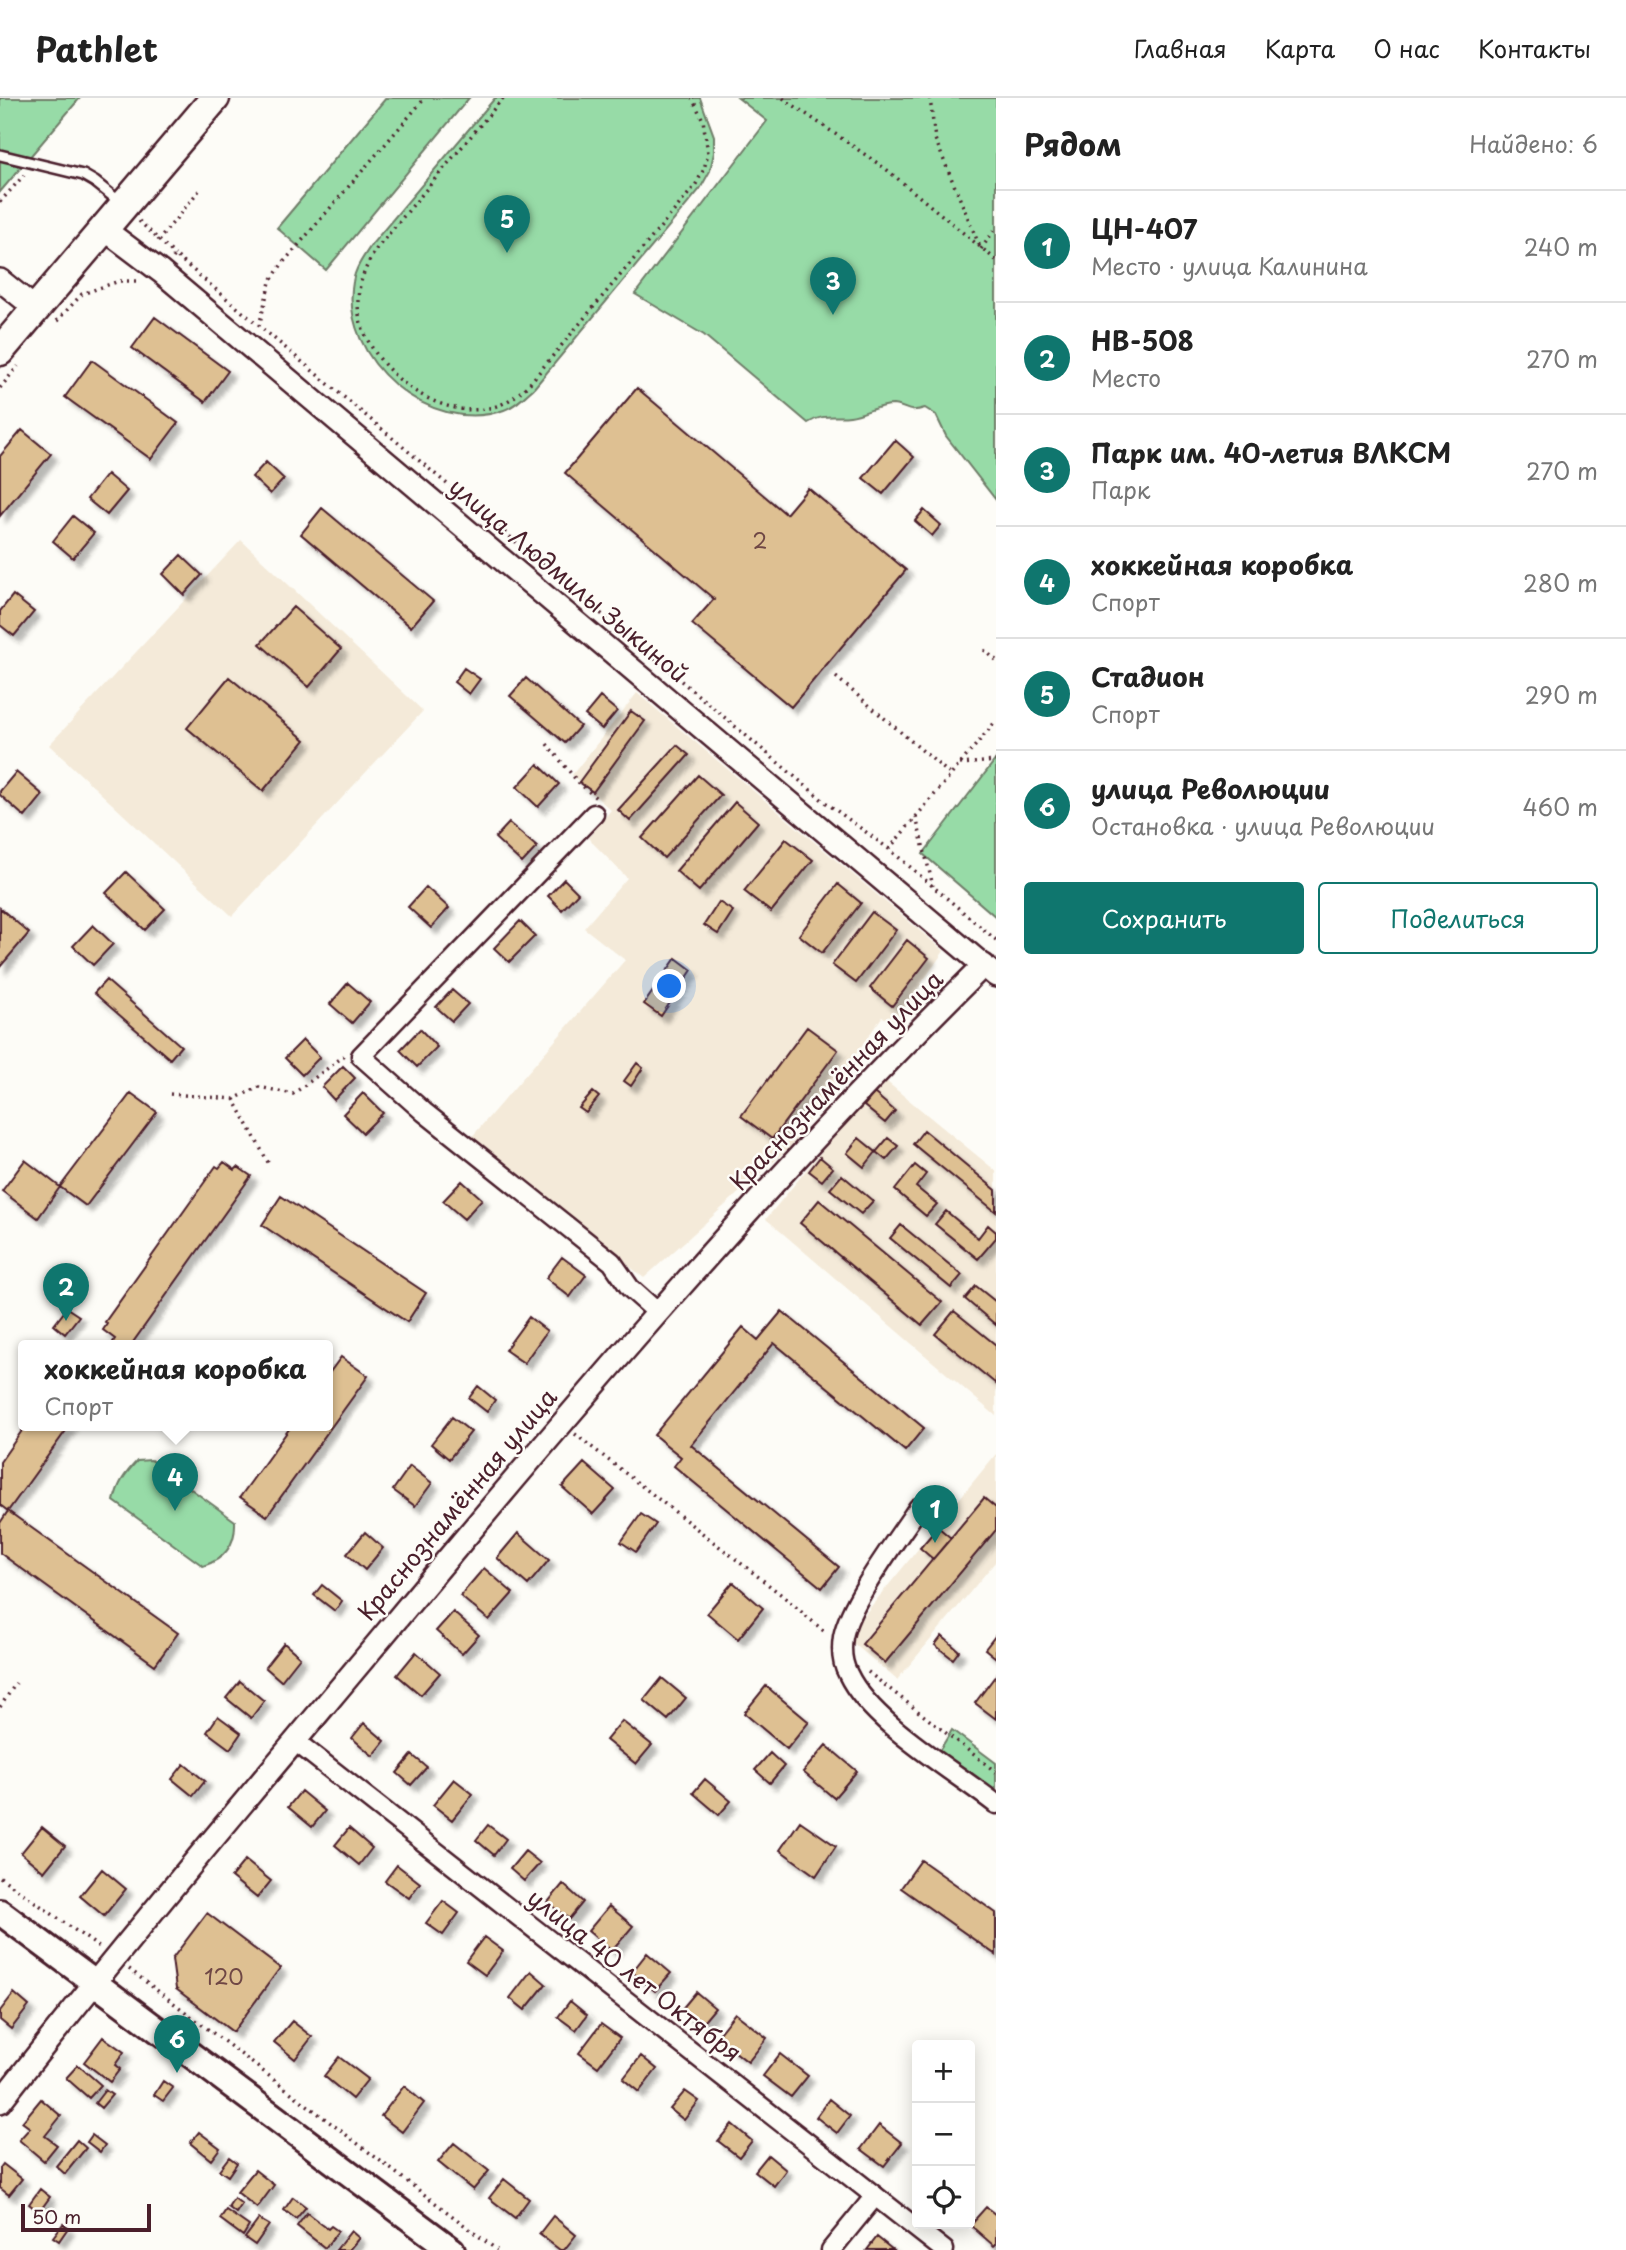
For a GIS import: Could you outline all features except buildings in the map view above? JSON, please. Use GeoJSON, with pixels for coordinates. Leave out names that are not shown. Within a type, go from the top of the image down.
{"type":"FeatureCollection","features":[{"type":"Feature","properties":{"kind":"main road"},"geometry":{"type":"LineString","coordinates":[[0,351],[215,98]]}},
{"type":"Feature","properties":{"kind":"main road"},"geometry":{"type":"LineString","coordinates":[[0,1912],[452,2250]]}},
{"type":"Feature","properties":{"kind":"street","name":"улица Людмилы Зыкиной"},"geometry":{"type":"LineString","coordinates":[[104,229],[171,281],[990,970]]}},
{"type":"Feature","properties":{"kind":"street"},"geometry":{"type":"LineString","coordinates":[[0,279],[36,309]]}},
{"type":"Feature","properties":{"kind":"street"},"geometry":{"type":"LineString","coordinates":[[594,814],[361,1056],[434,1121],[612,1262],[630,1288],[657,1312]]}},
{"type":"Feature","properties":{"kind":"street","name":"Краснознамённая улица"},"geometry":{"type":"LineString","coordinates":[[0,2102],[94,1981],[560,1423],[657,1312],[873,1077],[990,970]]}},
{"type":"Feature","properties":{"kind":"street"},"geometry":{"type":"LineString","coordinates":[[918,1508],[855,1609],[843,1637],[846,1672],[880,1715],[996,1804]]}},
{"type":"Feature","properties":{"kind":"street","name":"улица 40 лет Октября"},"geometry":{"type":"LineString","coordinates":[[295,1741],[944,2250]]}},
{"type":"Feature","properties":{"kind":"street"},"geometry":{"type":"LineString","coordinates":[[831,2250],[875,2196]]}},
{"type":"Feature","properties":{"kind":"lane"},"geometry":{"type":"LineString","coordinates":[[0,155],[83,176],[124,205]]}},
{"type":"Feature","properties":{"kind":"path"},"geometry":{"type":"LineString","coordinates":[[260,326],[270,282],[282,264],[425,98]]}},
{"type":"Feature","properties":{"kind":"path"},"geometry":{"type":"LineString","coordinates":[[503,98],[377,248],[365,265],[359,283],[360,321],[366,337],[387,368],[419,393],[454,407],[488,408],[517,395],[681,204],[704,169],[708,153],[703,120],[692,98]]}},
{"type":"Feature","properties":{"kind":"path"},"geometry":{"type":"LineString","coordinates":[[783,98],[886,169],[996,260]]}},
{"type":"Feature","properties":{"kind":"path"},"geometry":{"type":"LineString","coordinates":[[930,98],[935,139],[981,249]]}},
{"type":"Feature","properties":{"kind":"path"},"geometry":{"type":"LineString","coordinates":[[0,202],[34,163]]}},
{"type":"Feature","properties":{"kind":"path"},"geometry":{"type":"LineString","coordinates":[[158,241],[201,188]]}},
{"type":"Feature","properties":{"kind":"path"},"geometry":{"type":"LineString","coordinates":[[124,205],[175,255]]}},
{"type":"Feature","properties":{"kind":"path"},"geometry":{"type":"LineString","coordinates":[[981,249],[996,228]]}},
{"type":"Feature","properties":{"kind":"path"},"geometry":{"type":"LineString","coordinates":[[984,650],[996,660]]}},
{"type":"Feature","properties":{"kind":"path"},"geometry":{"type":"LineString","coordinates":[[836,677],[951,775]]}},
{"type":"Feature","properties":{"kind":"path"},"geometry":{"type":"LineString","coordinates":[[889,849],[995,724]]}},
{"type":"Feature","properties":{"kind":"path"},"geometry":{"type":"LineString","coordinates":[[547,744],[578,781],[594,795],[597,800],[594,814]]}},
{"type":"Feature","properties":{"kind":"path"},"geometry":{"type":"LineString","coordinates":[[960,764],[996,761]]}},
{"type":"Feature","properties":{"kind":"path"},"geometry":{"type":"LineString","coordinates":[[916,817],[933,886]]}},
{"type":"Feature","properties":{"kind":"path"},"geometry":{"type":"LineString","coordinates":[[170,1094],[234,1099],[259,1087],[293,1094],[341,1057],[353,1053],[361,1056]]}},
{"type":"Feature","properties":{"kind":"path"},"geometry":{"type":"LineString","coordinates":[[234,1099],[270,1166]]}},
{"type":"Feature","properties":{"kind":"path"},"geometry":{"type":"LineString","coordinates":[[560,1423],[783,1596],[880,1682],[996,1772]]}},
{"type":"Feature","properties":{"kind":"path"},"geometry":{"type":"LineString","coordinates":[[0,1707],[16,1683]]}},
{"type":"Feature","properties":{"kind":"path"},"geometry":{"type":"LineString","coordinates":[[0,1877],[114,1958],[498,2250]]}},
{"type":"Feature","properties":{"kind":"shaded area"},"geometry":{"type":"Polygon","coordinates":[[[241,540],[423,711],[232,916],[49,745],[241,540]]]}},
{"type":"Feature","properties":{"kind":"shaded area"},"geometry":{"type":"Polygon","coordinates":[[[637,693],[944,951],[895,1021],[882,1017],[791,1146],[644,1278],[470,1139],[625,960],[584,928],[627,878],[588,838],[611,810],[572,775],[637,693]]]}},
{"type":"Feature","properties":{"kind":"shaded area"},"geometry":{"type":"Polygon","coordinates":[[[882,1078],[996,1171],[996,1416],[766,1219],[882,1078]]]}},
{"type":"Feature","properties":{"kind":"shaded area"},"geometry":{"type":"Polygon","coordinates":[[[996,1454],[996,1561],[897,1680],[846,1637],[996,1454]]]}},
{"type":"Feature","properties":{"kind":"green space"},"geometry":{"type":"Polygon","coordinates":[[[0,98],[80,98],[0,192],[0,98]]]}},
{"type":"Feature","properties":{"kind":"green space"},"geometry":{"type":"Polygon","coordinates":[[[386,98],[469,98],[326,270],[277,228],[386,98]]]}},
{"type":"Feature","properties":{"kind":"green space"},"geometry":{"type":"Polygon","coordinates":[[[495,98],[700,98],[714,136],[714,153],[710,171],[700,189],[534,388],[504,410],[476,415],[447,412],[420,402],[396,385],[375,363],[360,338],[352,311],[353,282],[358,267],[372,244],[495,98]]]}},
{"type":"Feature","properties":{"kind":"green space"},"geometry":{"type":"Polygon","coordinates":[[[738,98],[996,98],[996,500],[946,436],[936,415],[925,408],[914,410],[887,405],[850,416],[829,416],[808,423],[704,335],[635,294],[767,121],[738,98]]]}},
{"type":"Feature","properties":{"kind":"green space"},"geometry":{"type":"Polygon","coordinates":[[[996,759],[996,917],[923,854],[996,759]]]}},
{"type":"Feature","properties":{"kind":"green space"},"geometry":{"type":"Polygon","coordinates":[[[151,1460],[235,1521],[234,1537],[228,1550],[211,1563],[203,1566],[114,1501],[120,1484],[137,1461],[151,1460]]]}},
{"type":"Feature","properties":{"kind":"green space"},"geometry":{"type":"Polygon","coordinates":[[[952,1730],[996,1763],[996,1800],[938,1753],[952,1730]]]}},
{"type":"Feature","properties":{"kind":"place","name":"Стадион"},"geometry":{"type":"Point","coordinates":[507,253]}},
{"type":"Feature","properties":{"kind":"place","name":"Парк им. 40-летия ВЛКСМ"},"geometry":{"type":"Point","coordinates":[833,315]}},
{"type":"Feature","properties":{"kind":"place","name":"НВ-508"},"geometry":{"type":"Point","coordinates":[66,1321]}},
{"type":"Feature","properties":{"kind":"place","name":"хоккейная коробка"},"geometry":{"type":"Point","coordinates":[175,1511]}},
{"type":"Feature","properties":{"kind":"place","name":"ЦН-407"},"geometry":{"type":"Point","coordinates":[935,1543]}},
{"type":"Feature","properties":{"kind":"place","name":"улица Революции"},"geometry":{"type":"Point","coordinates":[177,2073]}}]}
